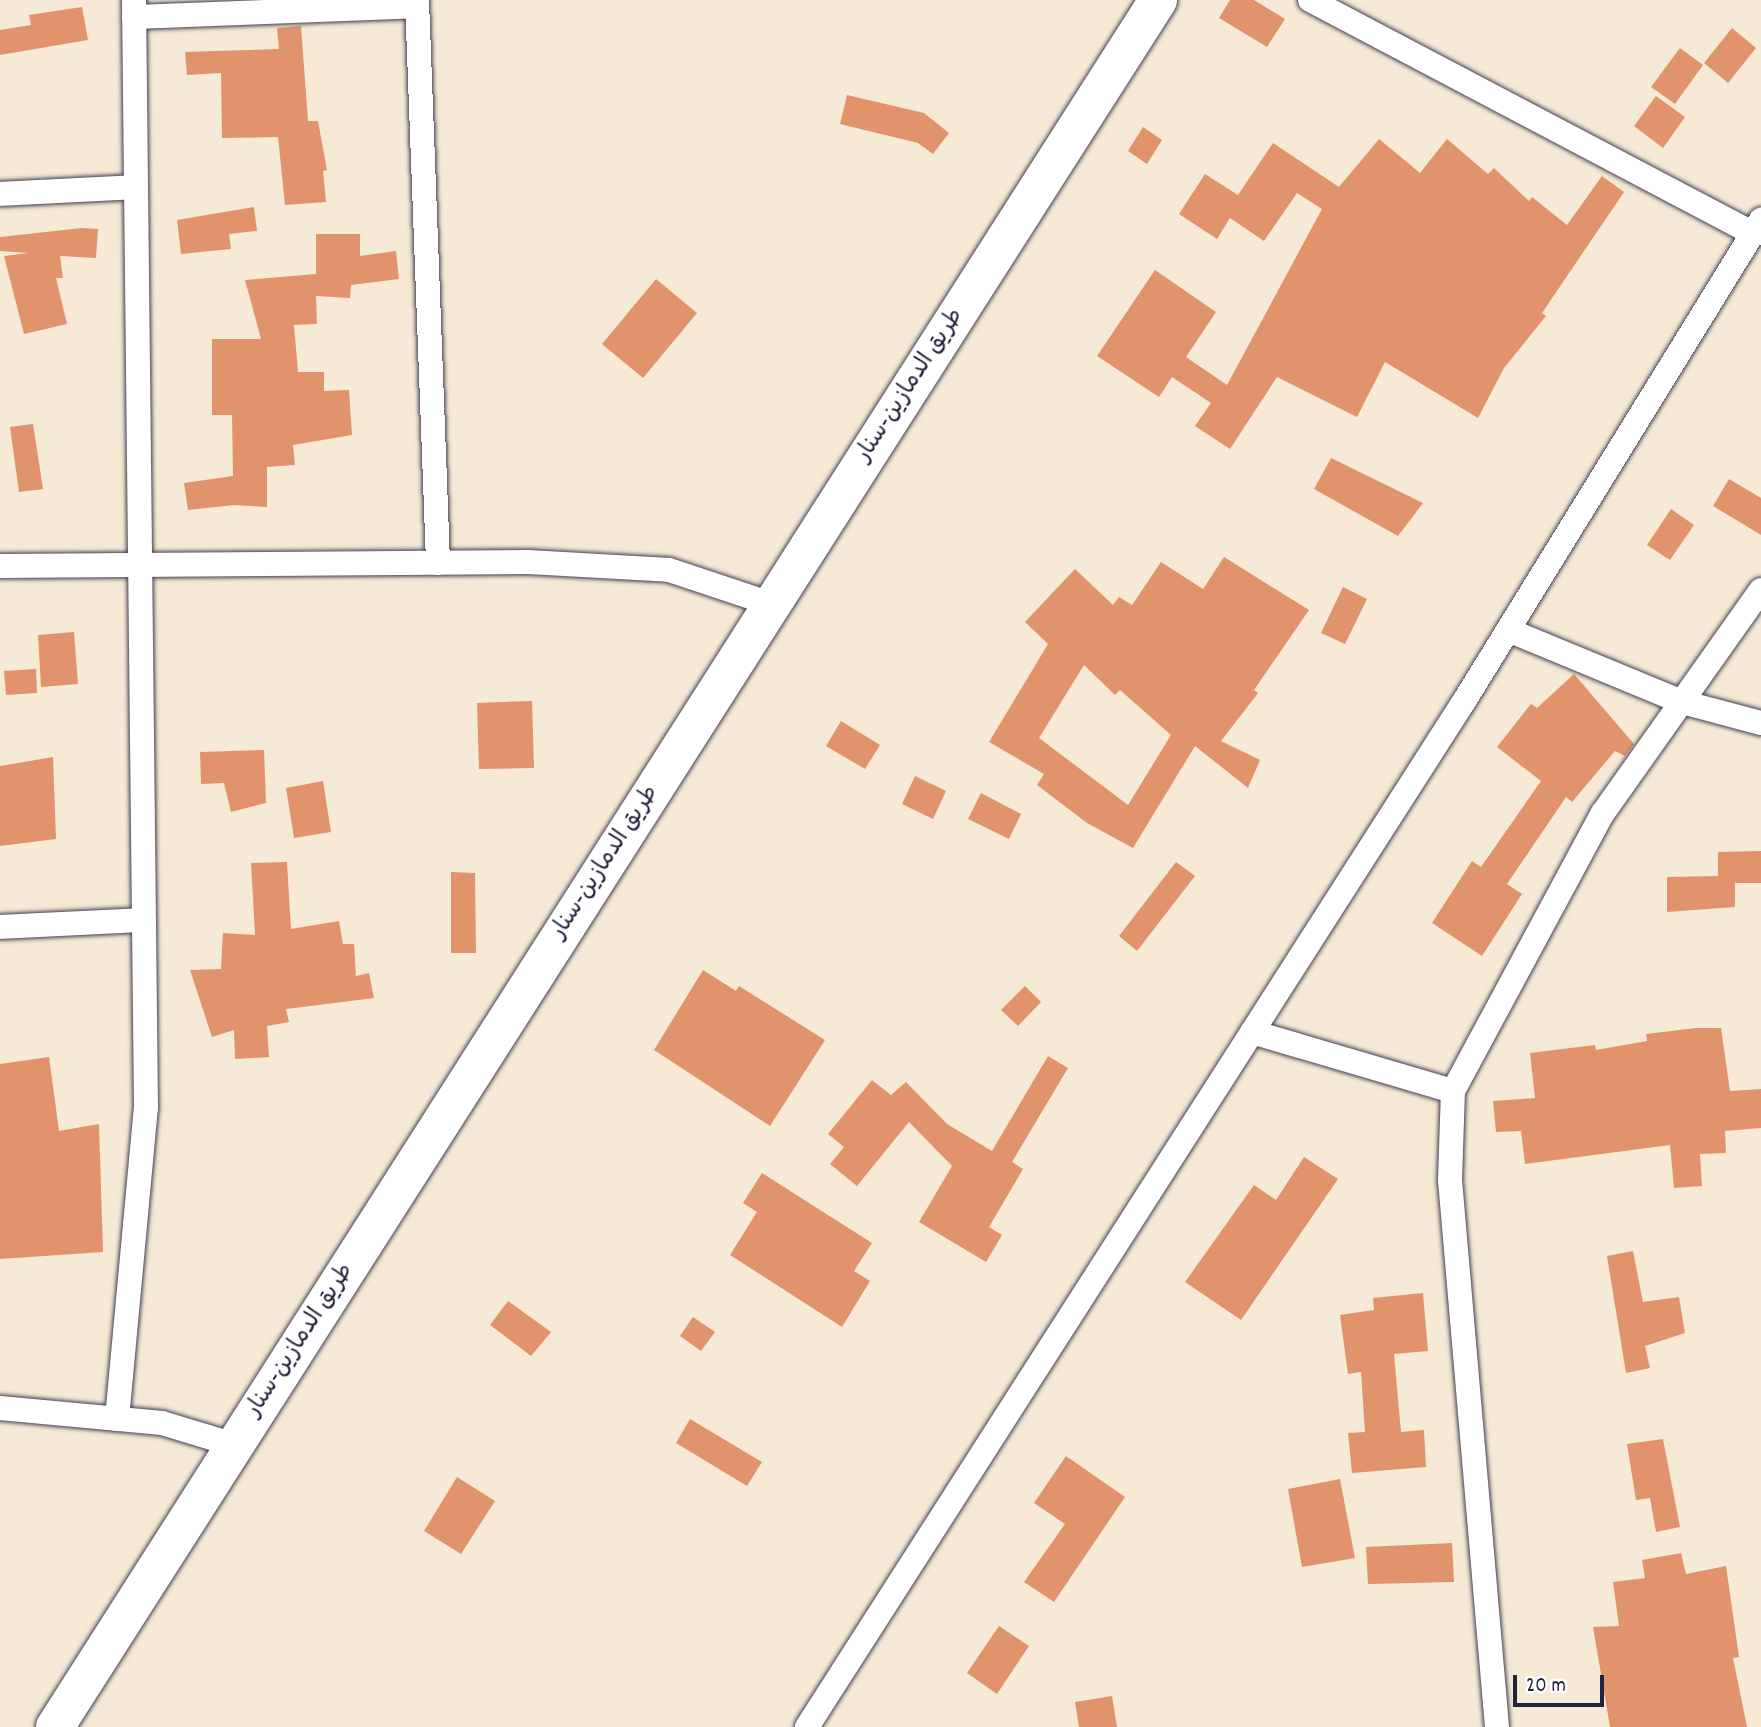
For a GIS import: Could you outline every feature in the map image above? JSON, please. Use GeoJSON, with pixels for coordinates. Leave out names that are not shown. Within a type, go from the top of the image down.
{"type":"FeatureCollection","features":[{"type":"Feature","properties":{"kind":"highway","name":"طريق الدمازين-سنار"},"geometry":{"type":"LineString","coordinates":[[54,1727],[1158,0]]}},
{"type":"Feature","properties":{"kind":"street"},"geometry":{"type":"LineString","coordinates":[[807,1727],[1508,630],[1758,229],[1310,0]]}},
{"type":"Feature","properties":{"kind":"street"},"geometry":{"type":"LineString","coordinates":[[117,1419],[146,1108],[134,9],[417,3],[438,563]]}},
{"type":"Feature","properties":{"kind":"street"},"geometry":{"type":"LineString","coordinates":[[0,194],[136,187]]}},
{"type":"Feature","properties":{"kind":"street"},"geometry":{"type":"LineString","coordinates":[[0,566],[528,562],[668,570],[771,604]]}},
{"type":"Feature","properties":{"kind":"street"},"geometry":{"type":"LineString","coordinates":[[1497,1727],[1450,1180],[1453,1091],[1603,813],[1761,590]]}},
{"type":"Feature","properties":{"kind":"street"},"geometry":{"type":"LineString","coordinates":[[1508,630],[1682,702],[1761,723]]}},
{"type":"Feature","properties":{"kind":"street"},"geometry":{"type":"LineString","coordinates":[[0,927],[144,920]]}},
{"type":"Feature","properties":{"kind":"street"},"geometry":{"type":"LineString","coordinates":[[1252,1032],[1453,1091]]}},
{"type":"Feature","properties":{"kind":"street"},"geometry":{"type":"LineString","coordinates":[[0,1408],[162,1423],[235,1445]]}},
{"type":"Feature","properties":{"kind":"building"},"geometry":{"type":"Polygon","coordinates":[[[1230,0],[1254,0],[1285,19],[1267,47],[1219,18],[1230,0]]]}},
{"type":"Feature","properties":{"kind":"building"},"geometry":{"type":"Polygon","coordinates":[[[82,7],[88,40],[0,55],[0,30],[31,25],[29,15],[82,7]]]}},
{"type":"Feature","properties":{"kind":"building"},"geometry":{"type":"Polygon","coordinates":[[[301,26],[308,121],[318,121],[327,170],[323,171],[326,202],[285,205],[278,137],[222,138],[221,73],[187,75],[185,52],[279,49],[277,28],[301,26]]]}},
{"type":"Feature","properties":{"kind":"building"},"geometry":{"type":"Polygon","coordinates":[[[1732,28],[1756,48],[1728,83],[1704,63],[1732,28]]]}},
{"type":"Feature","properties":{"kind":"building"},"geometry":{"type":"Polygon","coordinates":[[[1680,48],[1703,65],[1675,104],[1651,87],[1680,48]]]}},
{"type":"Feature","properties":{"kind":"building"},"geometry":{"type":"Polygon","coordinates":[[[847,95],[924,113],[949,133],[933,154],[918,143],[840,124],[847,95]]]}},
{"type":"Feature","properties":{"kind":"building"},"geometry":{"type":"Polygon","coordinates":[[[1656,96],[1685,117],[1663,148],[1634,126],[1656,96]]]}},
{"type":"Feature","properties":{"kind":"building"},"geometry":{"type":"Polygon","coordinates":[[[1143,127],[1162,140],[1147,164],[1128,151],[1143,127]]]}},
{"type":"Feature","properties":{"kind":"building"},"geometry":{"type":"Polygon","coordinates":[[[1379,139],[1420,173],[1447,139],[1488,174],[1494,168],[1529,201],[1532,197],[1567,225],[1602,176],[1624,192],[1542,313],[1546,316],[1504,368],[1478,418],[1385,362],[1357,417],[1277,377],[1230,449],[1195,426],[1211,403],[1172,377],[1159,397],[1097,356],[1155,270],[1216,312],[1186,357],[1227,385],[1322,209],[1297,193],[1264,241],[1230,218],[1217,239],[1179,214],[1205,174],[1238,195],[1273,143],[1339,187],[1379,139]]]}},
{"type":"Feature","properties":{"kind":"building"},"geometry":{"type":"Polygon","coordinates":[[[254,207],[257,231],[229,234],[231,249],[181,254],[177,220],[254,207]]]}},
{"type":"Feature","properties":{"kind":"building"},"geometry":{"type":"Polygon","coordinates":[[[82,228],[98,229],[96,258],[60,256],[63,278],[56,278],[67,324],[24,334],[4,256],[29,253],[0,251],[0,237],[82,228]]]}},
{"type":"Feature","properties":{"kind":"building"},"geometry":{"type":"Polygon","coordinates":[[[316,234],[360,234],[360,256],[396,251],[399,279],[351,285],[350,298],[316,296],[317,324],[294,325],[298,372],[324,372],[324,391],[349,390],[352,435],[293,445],[295,465],[267,467],[267,507],[234,505],[188,510],[184,483],[233,476],[232,415],[212,415],[212,339],[261,339],[245,280],[316,274],[316,234]]]}},
{"type":"Feature","properties":{"kind":"building"},"geometry":{"type":"Polygon","coordinates":[[[656,279],[697,313],[643,378],[602,344],[656,279]]]}},
{"type":"Feature","properties":{"kind":"building"},"geometry":{"type":"Polygon","coordinates":[[[33,424],[43,489],[19,492],[10,427],[33,424]]]}},
{"type":"Feature","properties":{"kind":"building"},"geometry":{"type":"Polygon","coordinates":[[[1331,458],[1423,503],[1398,536],[1314,489],[1331,458]]]}},
{"type":"Feature","properties":{"kind":"building"},"geometry":{"type":"Polygon","coordinates":[[[1729,479],[1761,498],[1761,535],[1713,506],[1729,479]]]}},
{"type":"Feature","properties":{"kind":"building"},"geometry":{"type":"Polygon","coordinates":[[[1671,509],[1694,525],[1670,560],[1647,545],[1671,509]]]}},
{"type":"Feature","properties":{"kind":"building"},"geometry":{"type":"Polygon","coordinates":[[[1224,557],[1309,610],[1254,690],[1258,693],[1221,741],[1260,760],[1248,788],[1195,746],[1133,848],[1087,823],[1037,785],[1044,774],[989,742],[1048,644],[1025,622],[1075,569],[1113,605],[1119,597],[1132,605],[1161,562],[1203,589],[1224,557]],[[1084,665],[1039,738],[1128,805],[1171,735],[1120,690],[1115,695],[1084,665]]]}},
{"type":"Feature","properties":{"kind":"building"},"geometry":{"type":"Polygon","coordinates":[[[1343,587],[1367,599],[1345,644],[1321,633],[1343,587]]]}},
{"type":"Feature","properties":{"kind":"building"},"geometry":{"type":"Polygon","coordinates":[[[74,632],[78,684],[41,687],[38,635],[74,632]]]}},
{"type":"Feature","properties":{"kind":"building"},"geometry":{"type":"Polygon","coordinates":[[[36,669],[37,693],[6,695],[4,671],[36,669]]]}},
{"type":"Feature","properties":{"kind":"building"},"geometry":{"type":"Polygon","coordinates":[[[1574,674],[1634,744],[1625,756],[1615,751],[1572,802],[1566,797],[1507,884],[1522,894],[1482,956],[1432,923],[1472,861],[1481,867],[1541,781],[1497,747],[1531,704],[1537,708],[1574,674]]]}},
{"type":"Feature","properties":{"kind":"building"},"geometry":{"type":"Polygon","coordinates":[[[532,701],[534,768],[479,769],[477,703],[532,701]]]}},
{"type":"Feature","properties":{"kind":"building"},"geometry":{"type":"Polygon","coordinates":[[[841,721],[880,745],[865,769],[826,746],[841,721]]]}},
{"type":"Feature","properties":{"kind":"building"},"geometry":{"type":"Polygon","coordinates":[[[264,750],[266,803],[231,812],[224,783],[201,784],[200,752],[264,750]]]}},
{"type":"Feature","properties":{"kind":"building"},"geometry":{"type":"Polygon","coordinates":[[[53,757],[56,839],[0,846],[0,766],[53,757]]]}},
{"type":"Feature","properties":{"kind":"building"},"geometry":{"type":"Polygon","coordinates":[[[915,776],[946,791],[933,819],[902,804],[915,776]]]}},
{"type":"Feature","properties":{"kind":"building"},"geometry":{"type":"Polygon","coordinates":[[[323,781],[331,832],[294,838],[286,788],[323,781]]]}},
{"type":"Feature","properties":{"kind":"building"},"geometry":{"type":"Polygon","coordinates":[[[981,793],[1021,814],[1009,839],[968,819],[981,793]]]}},
{"type":"Feature","properties":{"kind":"building"},"geometry":{"type":"Polygon","coordinates":[[[1761,851],[1761,883],[1735,883],[1735,907],[1667,912],[1667,877],[1718,876],[1718,852],[1761,851]]]}},
{"type":"Feature","properties":{"kind":"building"},"geometry":{"type":"Polygon","coordinates":[[[287,862],[291,929],[339,921],[343,944],[354,944],[356,976],[369,973],[374,998],[286,1009],[289,1022],[267,1026],[269,1057],[235,1059],[234,1030],[212,1037],[190,970],[221,969],[223,933],[255,935],[251,863],[287,862]]]}},
{"type":"Feature","properties":{"kind":"building"},"geometry":{"type":"Polygon","coordinates":[[[1176,862],[1195,876],[1137,951],[1119,936],[1176,862]]]}},
{"type":"Feature","properties":{"kind":"building"},"geometry":{"type":"Polygon","coordinates":[[[451,872],[475,873],[476,953],[451,953],[451,872]]]}},
{"type":"Feature","properties":{"kind":"building"},"geometry":{"type":"Polygon","coordinates":[[[703,970],[736,991],[739,986],[825,1040],[770,1126],[654,1050],[703,970]]]}},
{"type":"Feature","properties":{"kind":"building"},"geometry":{"type":"Polygon","coordinates":[[[1025,986],[1041,1002],[1018,1026],[1001,1010],[1025,986]]]}},
{"type":"Feature","properties":{"kind":"building"},"geometry":{"type":"Polygon","coordinates":[[[1721,1028],[1730,1091],[1761,1089],[1761,1128],[1725,1131],[1726,1153],[1700,1154],[1702,1186],[1674,1188],[1670,1145],[1525,1164],[1521,1131],[1496,1132],[1493,1101],[1535,1098],[1530,1053],[1595,1045],[1596,1050],[1647,1041],[1646,1034],[1721,1028]]]}},
{"type":"Feature","properties":{"kind":"building"},"geometry":{"type":"Polygon","coordinates":[[[1048,1056],[1068,1068],[1012,1162],[1023,1169],[989,1227],[1002,1235],[986,1262],[919,1222],[952,1166],[909,1122],[857,1186],[830,1164],[844,1147],[828,1134],[872,1080],[891,1095],[906,1082],[947,1124],[992,1151],[1048,1056]]]}},
{"type":"Feature","properties":{"kind":"building"},"geometry":{"type":"Polygon","coordinates":[[[49,1057],[59,1131],[99,1124],[103,1252],[0,1259],[0,1064],[49,1057]]]}},
{"type":"Feature","properties":{"kind":"building"},"geometry":{"type":"Polygon","coordinates":[[[1304,1157],[1338,1179],[1241,1320],[1185,1282],[1254,1185],[1276,1200],[1304,1157]]]}},
{"type":"Feature","properties":{"kind":"building"},"geometry":{"type":"Polygon","coordinates":[[[762,1173],[872,1243],[854,1271],[870,1281],[842,1327],[730,1255],[757,1212],[743,1203],[762,1173]]]}},
{"type":"Feature","properties":{"kind":"building"},"geometry":{"type":"Polygon","coordinates":[[[1633,1251],[1643,1302],[1679,1297],[1685,1333],[1645,1346],[1650,1368],[1626,1373],[1607,1256],[1633,1251]]]}},
{"type":"Feature","properties":{"kind":"building"},"geometry":{"type":"Polygon","coordinates":[[[1423,1293],[1428,1351],[1394,1354],[1401,1432],[1424,1430],[1426,1467],[1352,1473],[1348,1433],[1365,1432],[1361,1372],[1348,1374],[1340,1315],[1374,1310],[1373,1298],[1423,1293]]]}},
{"type":"Feature","properties":{"kind":"building"},"geometry":{"type":"Polygon","coordinates":[[[508,1301],[551,1332],[531,1356],[490,1325],[508,1301]]]}},
{"type":"Feature","properties":{"kind":"building"},"geometry":{"type":"Polygon","coordinates":[[[693,1317],[715,1332],[701,1351],[680,1336],[693,1317]]]}},
{"type":"Feature","properties":{"kind":"building"},"geometry":{"type":"Polygon","coordinates":[[[690,1419],[762,1462],[747,1486],[676,1443],[690,1419]]]}},
{"type":"Feature","properties":{"kind":"building"},"geometry":{"type":"Polygon","coordinates":[[[1663,1439],[1680,1527],[1656,1532],[1650,1498],[1636,1500],[1627,1444],[1663,1439]]]}},
{"type":"Feature","properties":{"kind":"building"},"geometry":{"type":"Polygon","coordinates":[[[1066,1456],[1125,1497],[1054,1602],[1024,1582],[1065,1524],[1034,1503],[1066,1456]]]}},
{"type":"Feature","properties":{"kind":"building"},"geometry":{"type":"Polygon","coordinates":[[[457,1477],[495,1501],[461,1554],[424,1531],[457,1477]]]}},
{"type":"Feature","properties":{"kind":"building"},"geometry":{"type":"Polygon","coordinates":[[[1340,1479],[1355,1558],[1302,1567],[1288,1489],[1340,1479]]]}},
{"type":"Feature","properties":{"kind":"building"},"geometry":{"type":"Polygon","coordinates":[[[1452,1543],[1454,1582],[1368,1584],[1366,1547],[1452,1543]]]}},
{"type":"Feature","properties":{"kind":"building"},"geometry":{"type":"Polygon","coordinates":[[[1681,1553],[1686,1574],[1726,1566],[1739,1657],[1733,1658],[1747,1727],[1610,1727],[1593,1627],[1619,1626],[1613,1582],[1645,1578],[1642,1560],[1681,1553]]]}},
{"type":"Feature","properties":{"kind":"building"},"geometry":{"type":"Polygon","coordinates":[[[999,1626],[1029,1646],[997,1694],[967,1673],[999,1626]]]}},
{"type":"Feature","properties":{"kind":"building"},"geometry":{"type":"Polygon","coordinates":[[[1112,1696],[1117,1727],[1079,1727],[1075,1702],[1112,1696]]]}}]}
